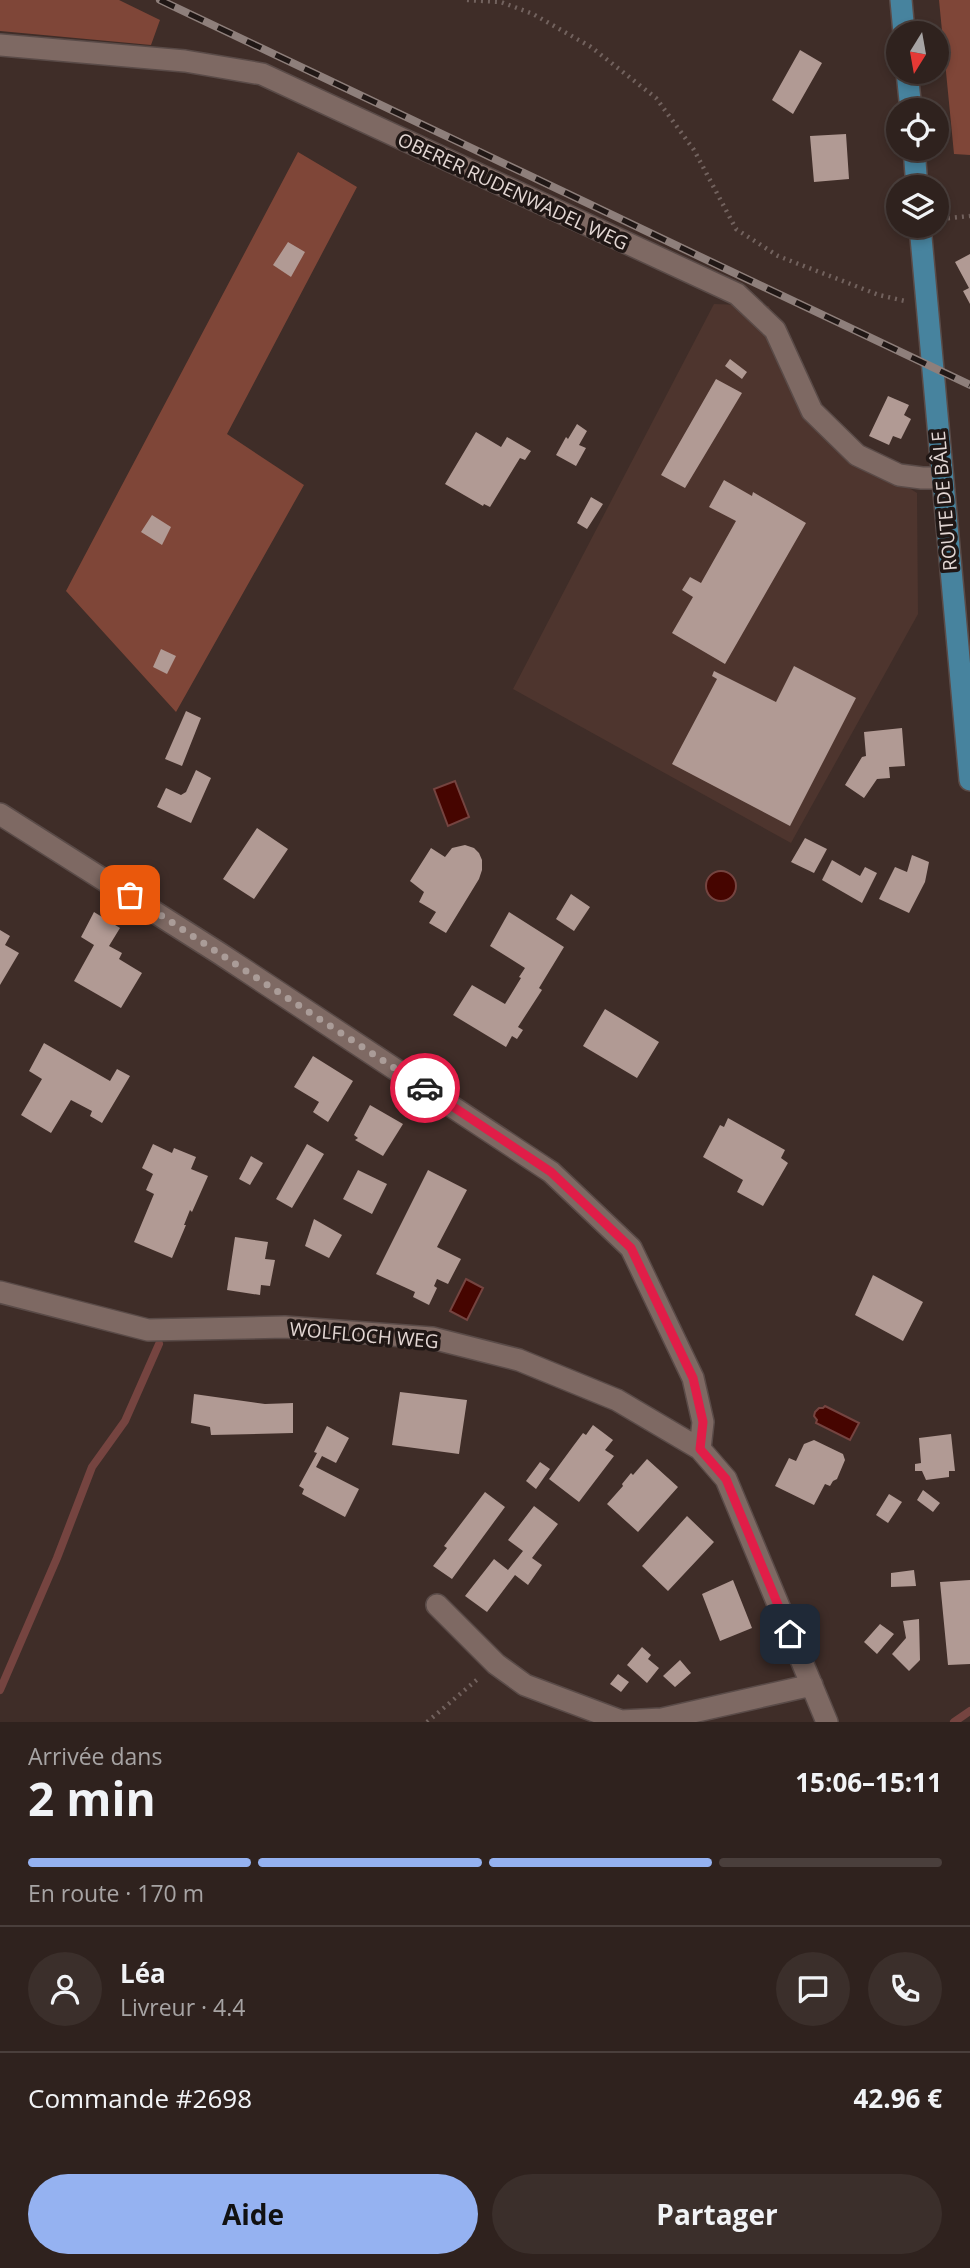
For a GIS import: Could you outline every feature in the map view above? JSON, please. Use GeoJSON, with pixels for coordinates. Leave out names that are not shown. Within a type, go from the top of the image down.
{"type":"FeatureCollection","features":[{"type":"Feature","properties":{"kind":"main road"},"geometry":{"type":"LineString","coordinates":[[901,0],[903,21]]}},
{"type":"Feature","properties":{"kind":"main road","name":"ROUTE DE BÂLE"},"geometry":{"type":"LineString","coordinates":[[921,238],[970,780]]}},
{"type":"Feature","properties":{"kind":"street","name":"OBERER RUDENWADEL WEG"},"geometry":{"type":"LineString","coordinates":[[0,45],[185,61],[262,74],[737,294],[775,330],[812,411],[857,455],[899,475],[942,478]]}},
{"type":"Feature","properties":{"kind":"street"},"geometry":{"type":"LineString","coordinates":[[0,814],[219,953],[551,1172],[631,1248],[693,1378],[703,1422],[700,1449]]}},
{"type":"Feature","properties":{"kind":"street","name":"WOLFLOCH WEG"},"geometry":{"type":"LineString","coordinates":[[0,1292],[148,1330],[285,1327],[432,1338],[519,1360],[617,1400],[700,1449],[726,1479],[827,1722]]}},
{"type":"Feature","properties":{"kind":"street"},"geometry":{"type":"LineString","coordinates":[[437,1605],[496,1664],[525,1685],[621,1721],[662,1719],[812,1685]]}},
{"type":"Feature","properties":{"kind":"path"},"geometry":{"type":"LineString","coordinates":[[467,0],[501,2],[533,15],[591,47],[656,98],[694,150],[736,229],[778,256],[879,295],[927,306]]}},
{"type":"Feature","properties":{"kind":"path"},"geometry":{"type":"LineString","coordinates":[[949,218],[970,216]]}},
{"type":"Feature","properties":{"kind":"path"},"geometry":{"type":"LineString","coordinates":[[427,1722],[496,1664]]}},
{"type":"Feature","properties":{"kind":"shaded area"},"geometry":{"type":"Polygon","coordinates":[[[0,0],[119,0],[160,20],[151,45],[0,31],[0,0]]]}},
{"type":"Feature","properties":{"kind":"shaded area"},"geometry":{"type":"Polygon","coordinates":[[[939,0],[970,0],[970,155],[954,154],[947,84],[949,21],[941,21],[939,0]]]}},
{"type":"Feature","properties":{"kind":"shaded area"},"geometry":{"type":"Polygon","coordinates":[[[298,152],[357,187],[227,434],[304,485],[176,712],[66,591],[298,152]]]}},
{"type":"Feature","properties":{"kind":"shaded area"},"geometry":{"type":"Polygon","coordinates":[[[714,304],[769,306],[811,426],[917,493],[918,614],[791,843],[513,689],[714,304]]]}},
{"type":"Feature","properties":{"kind":"shaded area"},"geometry":{"type":"Polygon","coordinates":[[[455,781],[469,817],[448,826],[434,789],[455,781]]]}},
{"type":"Feature","properties":{"kind":"shaded area"},"geometry":{"type":"Polygon","coordinates":[[[721,871],[732,875],[736,886],[732,897],[721,901],[710,897],[706,886],[710,875],[721,871]]]}},
{"type":"Feature","properties":{"kind":"shaded area"},"geometry":{"type":"Polygon","coordinates":[[[466,1279],[483,1288],[467,1320],[450,1311],[466,1279]]]}},
{"type":"Feature","properties":{"kind":"shaded area"},"geometry":{"type":"Polygon","coordinates":[[[825,1406],[859,1423],[850,1440],[816,1423],[815,1412],[825,1406]]]}},
{"type":"Feature","properties":{"kind":"building"},"geometry":{"type":"Polygon","coordinates":[[[800,50],[822,63],[793,114],[772,100],[800,50]]]}},
{"type":"Feature","properties":{"kind":"building"},"geometry":{"type":"Polygon","coordinates":[[[846,134],[849,179],[814,182],[810,136],[846,134]]]}},
{"type":"Feature","properties":{"kind":"building"},"geometry":{"type":"Polygon","coordinates":[[[288,242],[305,252],[291,277],[273,265],[288,242]]]}},
{"type":"Feature","properties":{"kind":"building"},"geometry":{"type":"Polygon","coordinates":[[[970,254],[970,304],[963,291],[969,288],[955,262],[970,254]]]}},
{"type":"Feature","properties":{"kind":"building"},"geometry":{"type":"Polygon","coordinates":[[[730,359],[747,372],[742,379],[725,366],[730,359]]]}},
{"type":"Feature","properties":{"kind":"building"},"geometry":{"type":"Polygon","coordinates":[[[716,379],[742,393],[685,488],[661,475],[716,379]]]}},
{"type":"Feature","properties":{"kind":"building"},"geometry":{"type":"Polygon","coordinates":[[[888,396],[909,405],[904,415],[911,419],[901,439],[893,436],[889,445],[869,436],[888,396]]]}},
{"type":"Feature","properties":{"kind":"building"},"geometry":{"type":"Polygon","coordinates":[[[577,424],[587,431],[579,445],[586,448],[576,466],[556,455],[577,424]]]}},
{"type":"Feature","properties":{"kind":"building"},"geometry":{"type":"Polygon","coordinates":[[[476,432],[501,447],[507,437],[531,451],[525,460],[520,458],[490,507],[484,504],[483,506],[445,484],[476,432]]]}},
{"type":"Feature","properties":{"kind":"building"},"geometry":{"type":"Polygon","coordinates":[[[724,480],[752,496],[753,492],[806,523],[725,664],[672,633],[693,597],[682,590],[690,577],[701,583],[736,521],[709,507],[724,480]]]}},
{"type":"Feature","properties":{"kind":"building"},"geometry":{"type":"Polygon","coordinates":[[[591,497],[603,504],[587,529],[577,523],[591,497]]]}},
{"type":"Feature","properties":{"kind":"building"},"geometry":{"type":"Polygon","coordinates":[[[152,515],[171,527],[162,545],[141,532],[152,515]]]}},
{"type":"Feature","properties":{"kind":"building"},"geometry":{"type":"Polygon","coordinates":[[[161,649],[176,656],[167,674],[153,667],[161,649]]]}},
{"type":"Feature","properties":{"kind":"building"},"geometry":{"type":"Polygon","coordinates":[[[794,666],[856,698],[790,826],[672,764],[717,679],[712,676],[714,671],[776,702],[794,666]]]}},
{"type":"Feature","properties":{"kind":"building"},"geometry":{"type":"Polygon","coordinates":[[[186,711],[201,718],[182,766],[165,759],[186,711]]]}},
{"type":"Feature","properties":{"kind":"building"},"geometry":{"type":"Polygon","coordinates":[[[902,728],[905,766],[889,767],[890,778],[877,779],[864,798],[845,785],[862,757],[866,756],[864,732],[902,728]]]}},
{"type":"Feature","properties":{"kind":"building"},"geometry":{"type":"Polygon","coordinates":[[[196,770],[211,778],[191,823],[157,807],[166,788],[181,795],[186,792],[196,770]]]}},
{"type":"Feature","properties":{"kind":"building"},"geometry":{"type":"Polygon","coordinates":[[[257,828],[288,849],[254,899],[223,879],[257,828]]]}},
{"type":"Feature","properties":{"kind":"building"},"geometry":{"type":"Polygon","coordinates":[[[805,838],[827,849],[814,873],[791,862],[805,838]]]}},
{"type":"Feature","properties":{"kind":"building"},"geometry":{"type":"Polygon","coordinates":[[[465,845],[479,853],[482,870],[446,933],[429,923],[436,912],[419,902],[424,892],[410,881],[431,848],[445,857],[452,848],[465,845]]]}},
{"type":"Feature","properties":{"kind":"building"},"geometry":{"type":"Polygon","coordinates":[[[912,855],[929,862],[925,882],[909,913],[879,899],[895,867],[907,872],[912,855]]]}},
{"type":"Feature","properties":{"kind":"building"},"geometry":{"type":"Polygon","coordinates":[[[832,860],[860,876],[865,867],[877,873],[862,903],[822,880],[832,860]]]}},
{"type":"Feature","properties":{"kind":"building"},"geometry":{"type":"Polygon","coordinates":[[[571,894],[590,907],[574,931],[556,919],[571,894]]]}},
{"type":"Feature","properties":{"kind":"building"},"geometry":{"type":"Polygon","coordinates":[[[94,912],[120,928],[109,946],[122,953],[119,959],[142,973],[121,1008],[74,981],[94,945],[81,937],[94,912]]]}},
{"type":"Feature","properties":{"kind":"building"},"geometry":{"type":"Polygon","coordinates":[[[509,912],[564,947],[539,988],[542,990],[518,1027],[523,1030],[517,1039],[512,1036],[506,1047],[453,1015],[472,985],[505,1004],[521,978],[519,977],[525,968],[490,946],[509,912]]]}},
{"type":"Feature","properties":{"kind":"building"},"geometry":{"type":"Polygon","coordinates":[[[0,930],[10,936],[5,945],[19,953],[0,985],[0,930]]]}},
{"type":"Feature","properties":{"kind":"building"},"geometry":{"type":"Polygon","coordinates":[[[605,1009],[659,1042],[637,1078],[583,1046],[605,1009]]]}},
{"type":"Feature","properties":{"kind":"building"},"geometry":{"type":"Polygon","coordinates":[[[44,1043],[110,1081],[117,1069],[130,1076],[102,1123],[90,1116],[92,1111],[71,1100],[51,1133],[21,1115],[42,1079],[29,1071],[44,1043]]]}},
{"type":"Feature","properties":{"kind":"building"},"geometry":{"type":"Polygon","coordinates":[[[313,1056],[353,1081],[328,1122],[313,1112],[319,1102],[294,1087],[313,1056]]]}},
{"type":"Feature","properties":{"kind":"building"},"geometry":{"type":"Polygon","coordinates":[[[370,1105],[403,1124],[383,1156],[355,1140],[358,1138],[354,1135],[370,1105]]]}},
{"type":"Feature","properties":{"kind":"building"},"geometry":{"type":"Polygon","coordinates":[[[728,1118],[785,1150],[781,1158],[788,1163],[763,1206],[737,1192],[743,1180],[703,1157],[720,1125],[724,1127],[728,1118]]]}},
{"type":"Feature","properties":{"kind":"building"},"geometry":{"type":"Polygon","coordinates":[[[153,1144],[172,1153],[174,1148],[196,1157],[191,1169],[208,1176],[192,1212],[190,1210],[172,1258],[134,1242],[154,1194],[146,1190],[153,1174],[142,1168],[153,1144]]]}},
{"type":"Feature","properties":{"kind":"building"},"geometry":{"type":"Polygon","coordinates":[[[307,1144],[324,1154],[292,1208],[276,1199],[307,1144]]]}},
{"type":"Feature","properties":{"kind":"building"},"geometry":{"type":"Polygon","coordinates":[[[251,1156],[263,1163],[250,1185],[239,1179],[251,1156]]]}},
{"type":"Feature","properties":{"kind":"building"},"geometry":{"type":"Polygon","coordinates":[[[358,1170],[387,1184],[372,1214],[343,1199],[358,1170]]]}},
{"type":"Feature","properties":{"kind":"building"},"geometry":{"type":"Polygon","coordinates":[[[428,1170],[467,1190],[437,1247],[461,1259],[448,1284],[437,1279],[434,1286],[437,1288],[429,1305],[413,1297],[415,1292],[376,1274],[428,1170]]]}},
{"type":"Feature","properties":{"kind":"building"},"geometry":{"type":"Polygon","coordinates":[[[314,1219],[342,1235],[329,1258],[305,1246],[314,1219]]]}},
{"type":"Feature","properties":{"kind":"building"},"geometry":{"type":"Polygon","coordinates":[[[235,1237],[268,1242],[265,1259],[275,1260],[270,1286],[261,1285],[260,1295],[227,1290],[235,1237]]]}},
{"type":"Feature","properties":{"kind":"building"},"geometry":{"type":"Polygon","coordinates":[[[873,1275],[923,1302],[903,1341],[855,1315],[873,1275]]]}},
{"type":"Feature","properties":{"kind":"building"},"geometry":{"type":"Polygon","coordinates":[[[400,1392],[467,1400],[459,1454],[392,1445],[400,1392]]]}},
{"type":"Feature","properties":{"kind":"building"},"geometry":{"type":"Polygon","coordinates":[[[194,1394],[265,1404],[293,1403],[293,1433],[211,1435],[210,1427],[191,1423],[194,1394]]]}},
{"type":"Feature","properties":{"kind":"building"},"geometry":{"type":"Polygon","coordinates":[[[593,1425],[613,1440],[605,1450],[614,1456],[579,1502],[549,1479],[583,1433],[586,1435],[593,1425]]]}},
{"type":"Feature","properties":{"kind":"building"},"geometry":{"type":"Polygon","coordinates":[[[327,1426],[349,1438],[336,1463],[322,1456],[316,1467],[359,1489],[345,1517],[302,1494],[304,1489],[299,1486],[317,1453],[314,1452],[327,1426]]]}},
{"type":"Feature","properties":{"kind":"building"},"geometry":{"type":"Polygon","coordinates":[[[951,1434],[955,1471],[949,1471],[949,1477],[926,1480],[922,1471],[915,1471],[915,1464],[921,1463],[919,1438],[951,1434]]]}},
{"type":"Feature","properties":{"kind":"building"},"geometry":{"type":"Polygon","coordinates":[[[814,1440],[843,1454],[845,1460],[837,1479],[830,1486],[825,1484],[814,1505],[775,1486],[789,1458],[796,1461],[804,1444],[814,1440]]]}},
{"type":"Feature","properties":{"kind":"building"},"geometry":{"type":"Polygon","coordinates":[[[647,1459],[678,1487],[638,1532],[607,1504],[631,1473],[633,1475],[647,1459]]]}},
{"type":"Feature","properties":{"kind":"building"},"geometry":{"type":"Polygon","coordinates":[[[540,1462],[550,1469],[536,1489],[526,1481],[540,1462]]]}},
{"type":"Feature","properties":{"kind":"building"},"geometry":{"type":"Polygon","coordinates":[[[923,1490],[940,1503],[933,1512],[917,1500],[923,1490]]]}},
{"type":"Feature","properties":{"kind":"building"},"geometry":{"type":"Polygon","coordinates":[[[485,1492],[505,1507],[452,1579],[433,1566],[447,1548],[444,1546],[485,1492]]]}},
{"type":"Feature","properties":{"kind":"building"},"geometry":{"type":"Polygon","coordinates":[[[889,1494],[902,1502],[888,1523],[876,1515],[889,1494]]]}},
{"type":"Feature","properties":{"kind":"building"},"geometry":{"type":"Polygon","coordinates":[[[534,1506],[558,1524],[532,1558],[542,1565],[528,1585],[515,1575],[487,1612],[465,1596],[494,1559],[508,1570],[523,1551],[508,1540],[534,1506]]]}},
{"type":"Feature","properties":{"kind":"building"},"geometry":{"type":"Polygon","coordinates":[[[687,1516],[714,1542],[668,1591],[642,1566],[687,1516]]]}},
{"type":"Feature","properties":{"kind":"building"},"geometry":{"type":"Polygon","coordinates":[[[914,1570],[916,1586],[891,1587],[891,1573],[914,1570]]]}},
{"type":"Feature","properties":{"kind":"building"},"geometry":{"type":"Polygon","coordinates":[[[733,1580],[752,1628],[720,1641],[702,1594],[733,1580]]]}},
{"type":"Feature","properties":{"kind":"building"},"geometry":{"type":"Polygon","coordinates":[[[970,1580],[970,1664],[948,1665],[940,1582],[970,1580]]]}},
{"type":"Feature","properties":{"kind":"building"},"geometry":{"type":"Polygon","coordinates":[[[919,1619],[920,1660],[909,1671],[892,1654],[906,1638],[903,1621],[919,1619]]]}},
{"type":"Feature","properties":{"kind":"building"},"geometry":{"type":"Polygon","coordinates":[[[880,1624],[894,1634],[877,1654],[864,1642],[880,1624]]]}},
{"type":"Feature","properties":{"kind":"building"},"geometry":{"type":"Polygon","coordinates":[[[642,1647],[651,1655],[648,1659],[659,1668],[647,1683],[627,1665],[642,1647]]]}},
{"type":"Feature","properties":{"kind":"building"},"geometry":{"type":"Polygon","coordinates":[[[680,1660],[691,1673],[675,1687],[663,1676],[680,1660]]]}},
{"type":"Feature","properties":{"kind":"building"},"geometry":{"type":"Polygon","coordinates":[[[618,1674],[629,1682],[621,1692],[610,1684],[618,1674]]]}},
{"type":"Feature","properties":{"kind":"waterway"},"geometry":{"type":"LineString","coordinates":[[0,1690],[57,1558],[92,1467],[125,1421],[159,1344]]}},
{"type":"Feature","properties":{"kind":"waterway"},"geometry":{"type":"LineString","coordinates":[[954,1722],[970,1711]]}},
{"type":"Feature","properties":{"kind":"railway"},"geometry":{"type":"LineString","coordinates":[[160,0],[970,385]]}},
{"type":"Feature","properties":{"kind":"way so far"},"geometry":{"type":"LineString","coordinates":[[130,895],[425,1088]]}},
{"type":"Feature","properties":{"kind":"route"},"geometry":{"type":"LineString","coordinates":[[425,1088],[551,1172],[631,1248],[693,1378],[703,1422],[700,1449],[726,1479],[790,1634]]}}]}
